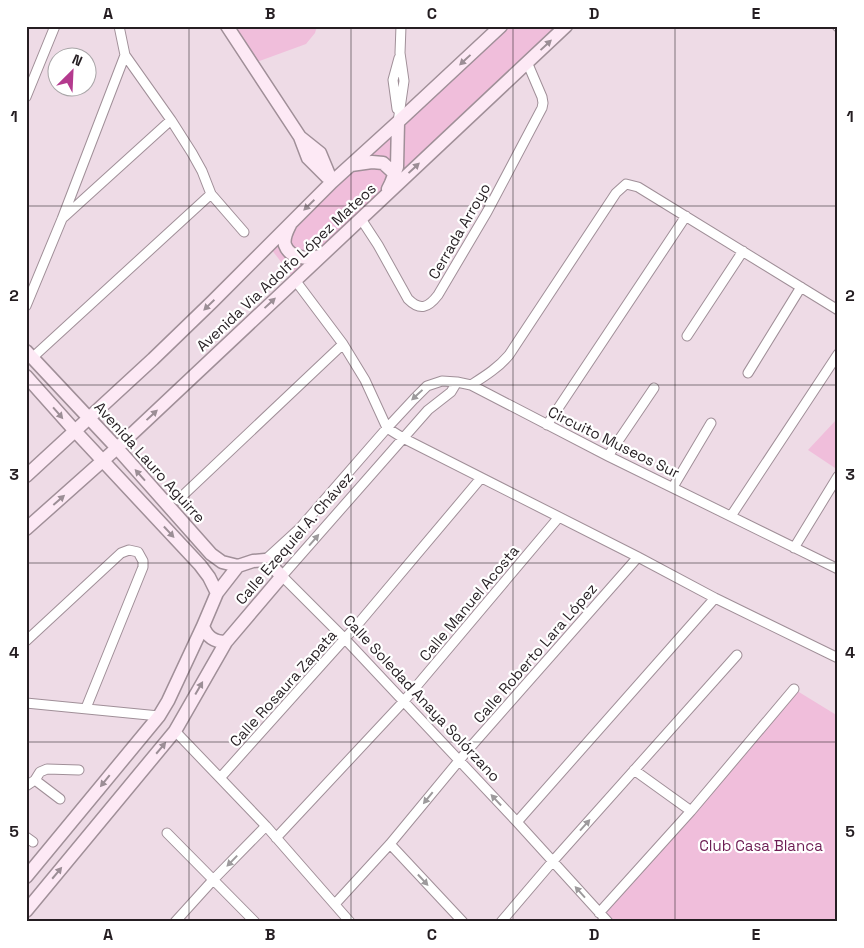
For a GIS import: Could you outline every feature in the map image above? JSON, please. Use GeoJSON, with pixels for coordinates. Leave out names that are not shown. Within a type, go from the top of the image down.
{"type":"FeatureCollection","features":[{"type":"Feature","properties":{"kind":"street"},"geometry":{"type":"LineString","coordinates":[[26,97],[55,26]]}},
{"type":"Feature","properties":{"kind":"street"},"geometry":{"type":"LineString","coordinates":[[119,26],[125,55],[192,153],[202,171],[211,194],[244,232]]}},
{"type":"Feature","properties":{"kind":"street"},"geometry":{"type":"LineString","coordinates":[[226,26],[300,137],[320,153],[332,182]]}},
{"type":"Feature","properties":{"kind":"street"},"geometry":{"type":"LineString","coordinates":[[382,198],[397,167],[398,122],[404,80],[400,53],[401,26]]}},
{"type":"Feature","properties":{"kind":"street","name":"Avenida Via Adolfo López Mateos"},"geometry":{"type":"LineString","coordinates":[[26,476],[212,302],[332,182],[501,26]]}},
{"type":"Feature","properties":{"kind":"street","name":"Avenida Via Adolfo López Mateos"},"geometry":{"type":"LineString","coordinates":[[26,529],[117,448],[566,26]]}},
{"type":"Feature","properties":{"kind":"street"},"geometry":{"type":"LineString","coordinates":[[26,306],[62,219],[125,55]]}},
{"type":"Feature","properties":{"kind":"street","name":"Cerrada Arroyo"},"geometry":{"type":"LineString","coordinates":[[361,219],[408,299],[420,307],[432,302],[487,212],[542,108],[542,97],[527,62]]}},
{"type":"Feature","properties":{"kind":"street"},"geometry":{"type":"LineString","coordinates":[[62,219],[171,120]]}},
{"type":"Feature","properties":{"kind":"street"},"geometry":{"type":"LineString","coordinates":[[351,165],[372,162],[383,163],[395,174]]}},
{"type":"Feature","properties":{"kind":"street"},"geometry":{"type":"LineString","coordinates":[[470,385],[490,374],[509,355],[616,192],[626,184],[638,187],[838,310]]}},
{"type":"Feature","properties":{"kind":"street"},"geometry":{"type":"LineString","coordinates":[[29,355],[211,194]]}},
{"type":"Feature","properties":{"kind":"street"},"geometry":{"type":"LineString","coordinates":[[547,425],[686,216]]}},
{"type":"Feature","properties":{"kind":"street"},"geometry":{"type":"LineString","coordinates":[[292,221],[286,235],[285,244],[290,252],[303,258],[320,256]]}},
{"type":"Feature","properties":{"kind":"street"},"geometry":{"type":"LineString","coordinates":[[688,336],[743,251]]}},
{"type":"Feature","properties":{"kind":"street"},"geometry":{"type":"LineString","coordinates":[[295,280],[343,344],[365,380],[386,428],[716,598],[838,658]]}},
{"type":"Feature","properties":{"kind":"street"},"geometry":{"type":"LineString","coordinates":[[748,373],[801,287]]}},
{"type":"Feature","properties":{"kind":"street"},"geometry":{"type":"LineString","coordinates":[[178,500],[343,344]]}},
{"type":"Feature","properties":{"kind":"street"},"geometry":{"type":"LineString","coordinates":[[731,516],[838,354]]}},
{"type":"Feature","properties":{"kind":"street","name":"Avenida Lauro Aguirre"},"geometry":{"type":"LineString","coordinates":[[29,355],[117,448],[211,554],[222,562],[238,566]]}},
{"type":"Feature","properties":{"kind":"street"},"geometry":{"type":"LineString","coordinates":[[26,376],[75,432],[200,565],[217,593]]}},
{"type":"Feature","properties":{"kind":"street","name":"Circuito Museos Sur"},"geometry":{"type":"LineString","coordinates":[[386,428],[428,386],[442,381],[470,385],[608,456],[838,569]]}},
{"type":"Feature","properties":{"kind":"street","name":"Calle Ezequiel A. Chávez"},"geometry":{"type":"LineString","coordinates":[[26,911],[175,731],[226,642],[403,438],[428,410],[451,392],[458,382]]}},
{"type":"Feature","properties":{"kind":"street"},"geometry":{"type":"LineString","coordinates":[[608,456],[654,388]]}},
{"type":"Feature","properties":{"kind":"street"},"geometry":{"type":"LineString","coordinates":[[673,487],[711,423]]}},
{"type":"Feature","properties":{"kind":"street","name":"Calle Ezequiel A. Chávez"},"geometry":{"type":"LineString","coordinates":[[265,560],[300,528],[386,428]]}},
{"type":"Feature","properties":{"kind":"street"},"geometry":{"type":"LineString","coordinates":[[794,548],[838,476]]}},
{"type":"Feature","properties":{"kind":"street","name":"Calle Rosaura Zapata"},"geometry":{"type":"LineString","coordinates":[[220,778],[345,639],[481,478]]}},
{"type":"Feature","properties":{"kind":"street","name":"Calle Manuel Acosta"},"geometry":{"type":"LineString","coordinates":[[276,838],[404,702],[559,517]]}},
{"type":"Feature","properties":{"kind":"street"},"geometry":{"type":"LineString","coordinates":[[26,641],[121,552],[129,550],[138,552],[143,561],[143,567],[86,708]]}},
{"type":"Feature","properties":{"kind":"street","name":"Calle Roberto Lara López"},"geometry":{"type":"LineString","coordinates":[[335,904],[390,844],[459,760],[638,557]]}},
{"type":"Feature","properties":{"kind":"street"},"geometry":{"type":"LineString","coordinates":[[238,566],[253,560],[265,560]]}},
{"type":"Feature","properties":{"kind":"street","name":"Calle Soledad Anaya Solórzano"},"geometry":{"type":"LineString","coordinates":[[265,560],[345,639],[608,922]]}},
{"type":"Feature","properties":{"kind":"street","name":"Calle Ezequiel A. Chávez"},"geometry":{"type":"LineString","coordinates":[[26,877],[159,716],[168,701],[217,593],[238,566]]}},
{"type":"Feature","properties":{"kind":"street"},"geometry":{"type":"LineString","coordinates":[[517,822],[716,598]]}},
{"type":"Feature","properties":{"kind":"street"},"geometry":{"type":"LineString","coordinates":[[203,626],[211,638],[218,642],[226,642]]}},
{"type":"Feature","properties":{"kind":"street"},"geometry":{"type":"LineString","coordinates":[[500,922],[738,654]]}},
{"type":"Feature","properties":{"kind":"street"},"geometry":{"type":"LineString","coordinates":[[599,913],[691,810],[794,689]]}},
{"type":"Feature","properties":{"kind":"street"},"geometry":{"type":"LineString","coordinates":[[26,703],[159,716]]}},
{"type":"Feature","properties":{"kind":"street"},"geometry":{"type":"LineString","coordinates":[[175,731],[266,826],[350,922]]}},
{"type":"Feature","properties":{"kind":"street"},"geometry":{"type":"LineString","coordinates":[[26,786],[35,780],[40,772],[47,769],[79,770]]}},
{"type":"Feature","properties":{"kind":"street"},"geometry":{"type":"LineString","coordinates":[[634,770],[691,810]]}},
{"type":"Feature","properties":{"kind":"street"},"geometry":{"type":"LineString","coordinates":[[35,780],[60,800]]}},
{"type":"Feature","properties":{"kind":"street"},"geometry":{"type":"LineString","coordinates":[[175,922],[266,826]]}},
{"type":"Feature","properties":{"kind":"street"},"geometry":{"type":"LineString","coordinates":[[167,833],[255,922]]}},
{"type":"Feature","properties":{"kind":"street"},"geometry":{"type":"LineString","coordinates":[[390,844],[463,922]]}},
{"type":"Feature","properties":{"kind":"green space"},"geometry":{"type":"Polygon","coordinates":[[[227,26],[317,26],[315,33],[306,44],[251,64],[227,26]]]}},
{"type":"Feature","properties":{"kind":"green space"},"geometry":{"type":"Polygon","coordinates":[[[501,26],[566,26],[295,280],[268,245],[501,26]]]}},
{"type":"Feature","properties":{"kind":"green space"},"geometry":{"type":"Polygon","coordinates":[[[838,419],[838,470],[808,450],[838,419]]]}},
{"type":"Feature","properties":{"kind":"green space","name":"Club Casa Blanca"},"geometry":{"type":"Polygon","coordinates":[[[794,689],[838,716],[838,922],[607,922],[599,913],[794,689]]]}}]}
